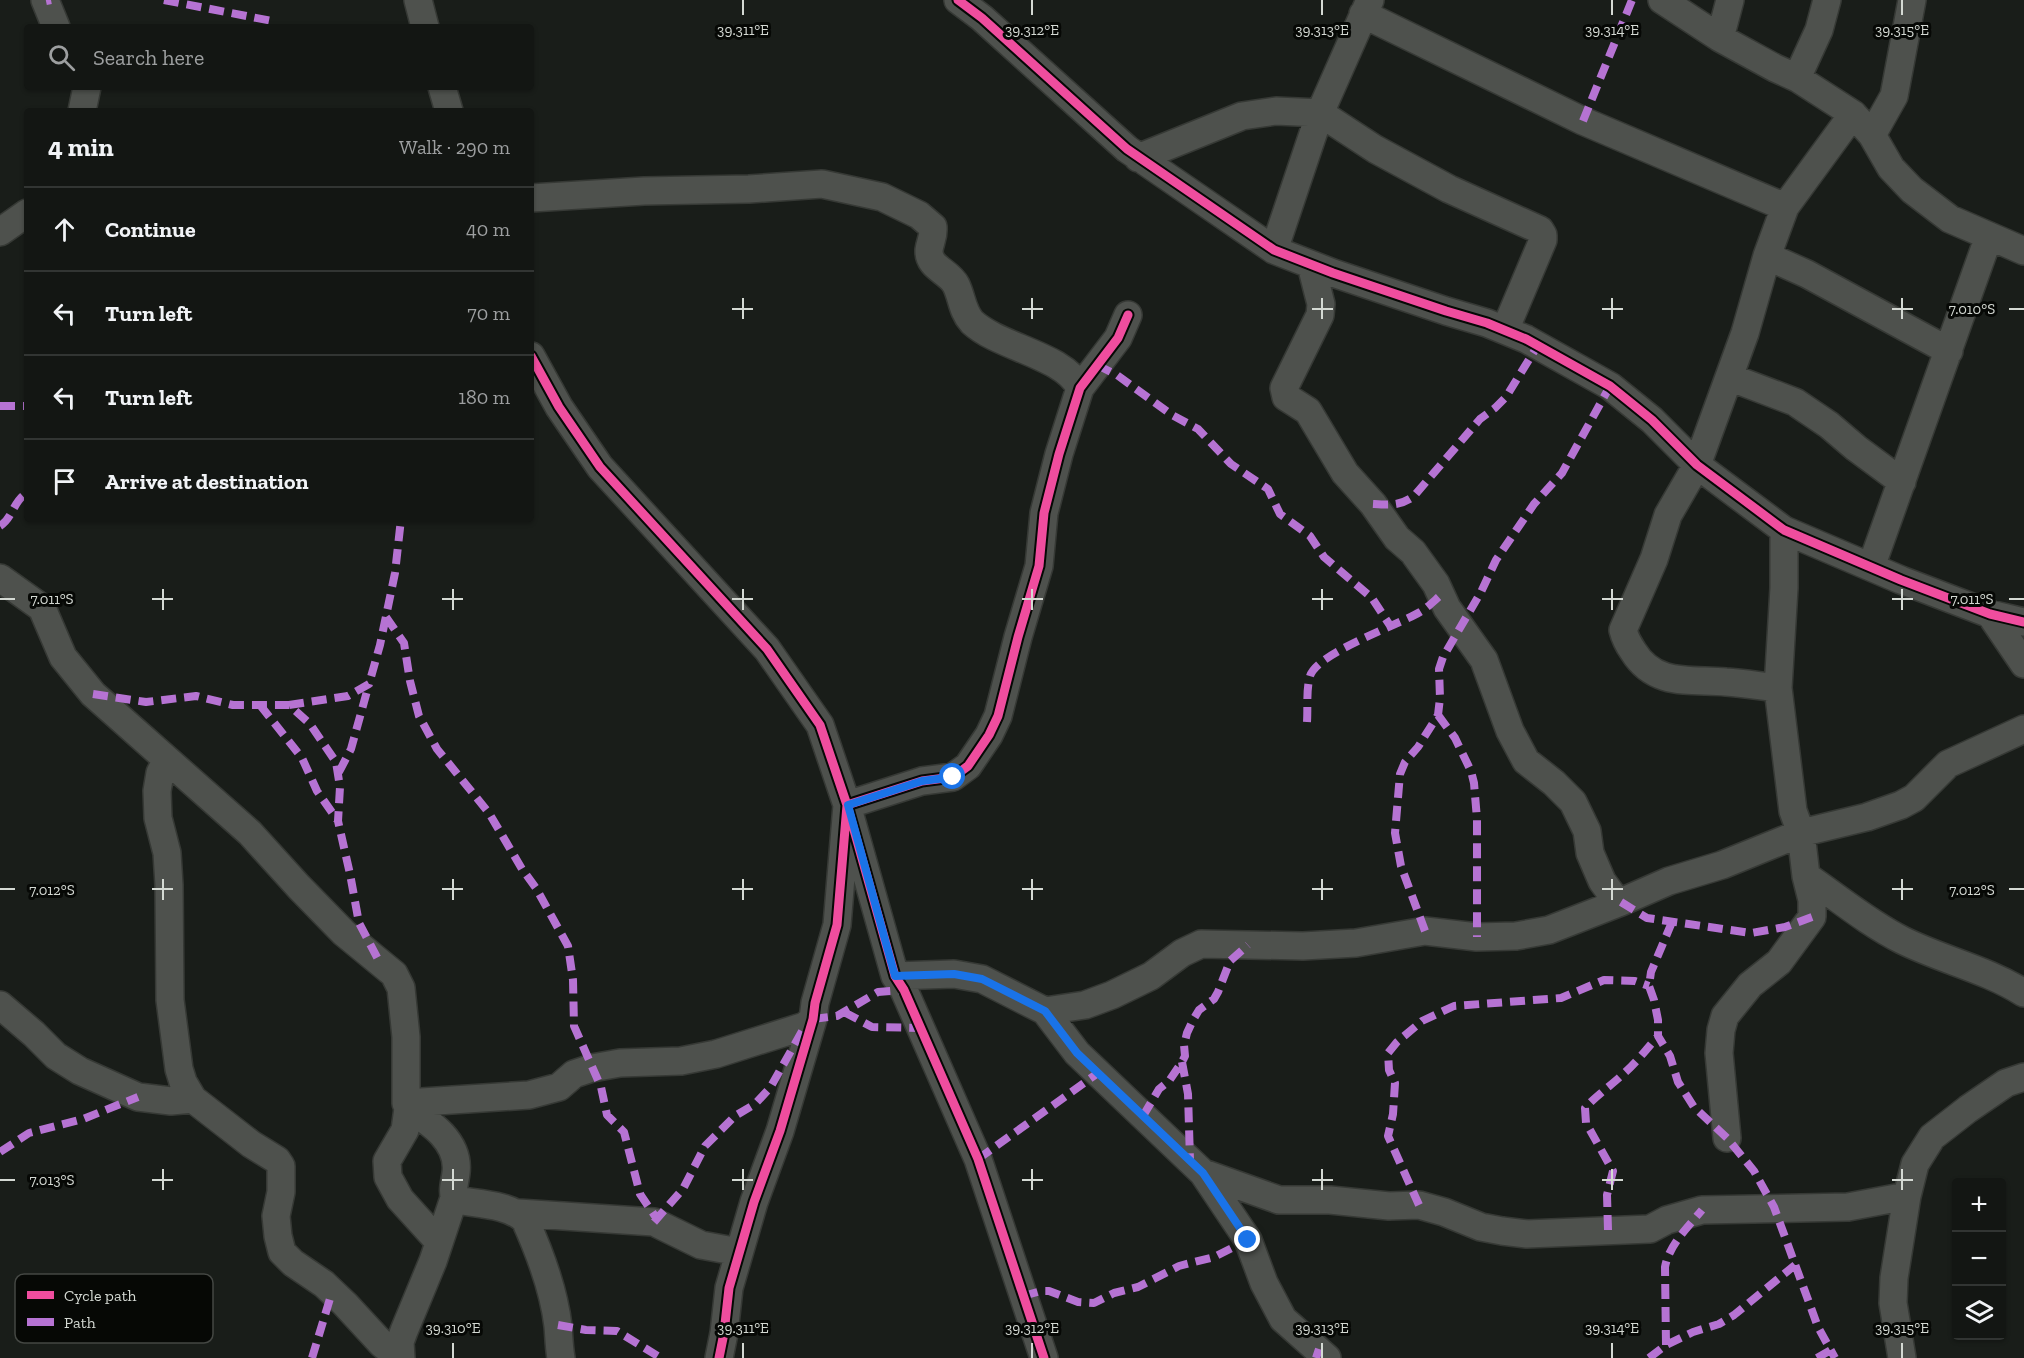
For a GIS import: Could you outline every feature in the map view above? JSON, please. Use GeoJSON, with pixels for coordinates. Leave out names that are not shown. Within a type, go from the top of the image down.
{"type":"FeatureCollection","features":[{"type":"Feature","properties":{"kind":"street"},"geometry":{"type":"LineString","coordinates":[[45,0],[55,24]]}},
{"type":"Feature","properties":{"kind":"street"},"geometry":{"type":"LineString","coordinates":[[418,0],[424,24]]}},
{"type":"Feature","properties":{"kind":"street"},"geometry":{"type":"LineString","coordinates":[[958,0],[982,18],[1138,158],[1274,250],[1311,265],[1526,339],[1610,386],[1659,426],[1697,465],[1784,530],[1989,614],[2024,622]]}},
{"type":"Feature","properties":{"kind":"street"},"geometry":{"type":"LineString","coordinates":[[1662,0],[1720,38],[1797,78],[1853,114],[1872,135],[1891,168],[1911,190],[1950,219],[2024,251]]}},
{"type":"Feature","properties":{"kind":"street"},"geometry":{"type":"LineString","coordinates":[[1720,38],[1730,0]]}},
{"type":"Feature","properties":{"kind":"street"},"geometry":{"type":"LineString","coordinates":[[1797,78],[1819,30],[1827,0]]}},
{"type":"Feature","properties":{"kind":"street"},"geometry":{"type":"LineString","coordinates":[[1872,135],[1894,96],[1912,0]]}},
{"type":"Feature","properties":{"kind":"street"},"geometry":{"type":"LineString","coordinates":[[1274,250],[1320,113],[1367,7],[1583,121],[1785,207]]}},
{"type":"Feature","properties":{"kind":"street"},"geometry":{"type":"LineString","coordinates":[[83,108],[86,90]]}},
{"type":"Feature","properties":{"kind":"street"},"geometry":{"type":"LineString","coordinates":[[443,90],[448,108]]}},
{"type":"Feature","properties":{"kind":"street"},"geometry":{"type":"LineString","coordinates":[[1138,158],[1242,116],[1276,111],[1320,113],[1376,149],[1449,189],[1540,230],[1543,240],[1505,330]]}},
{"type":"Feature","properties":{"kind":"street"},"geometry":{"type":"LineString","coordinates":[[1778,688],[1725,682],[1672,680],[1663,677],[1640,663],[1625,639],[1624,624],[1654,559],[1668,515],[1697,465],[1745,333],[1767,256],[1785,207],[1853,114]]}},
{"type":"Feature","properties":{"kind":"street"},"geometry":{"type":"LineString","coordinates":[[534,198],[822,184],[882,197],[930,222],[934,234],[929,250],[930,258],[935,266],[954,280],[962,304],[971,320],[990,335],[1031,352],[1067,372],[1075,378],[1080,388]]}},
{"type":"Feature","properties":{"kind":"street"},"geometry":{"type":"LineString","coordinates":[[0,232],[24,215]]}},
{"type":"Feature","properties":{"kind":"street"},"geometry":{"type":"LineString","coordinates":[[1871,567],[1989,236]]}},
{"type":"Feature","properties":{"kind":"street"},"geometry":{"type":"LineString","coordinates":[[1767,256],[1807,274],[1949,351]]}},
{"type":"Feature","properties":{"kind":"street"},"geometry":{"type":"LineString","coordinates":[[1311,265],[1321,304],[1320,315],[1284,388],[1286,397],[1308,411],[1345,473],[1373,504],[1398,538],[1413,552],[1436,584],[1447,608],[1484,660],[1510,731],[1526,760],[1573,802],[1587,831],[1590,853],[1602,881],[1618,903]]}},
{"type":"Feature","properties":{"kind":"street"},"geometry":{"type":"LineString","coordinates":[[848,805],[922,781],[953,777],[968,766],[989,735],[998,716],[1039,566],[1044,513],[1059,454],[1080,388],[1118,338],[1128,315]]}},
{"type":"Feature","properties":{"kind":"street"},"geometry":{"type":"LineString","coordinates":[[534,361],[559,407],[600,467],[767,649],[820,725],[848,805],[895,976],[904,990],[978,1159],[1044,1358]]}},
{"type":"Feature","properties":{"kind":"street"},"geometry":{"type":"LineString","coordinates":[[1729,377],[1795,402],[1829,425],[1902,482]]}},
{"type":"Feature","properties":{"kind":"street"},"geometry":{"type":"LineString","coordinates":[[1727,1138],[1719,1053],[1721,1029],[1725,1016],[1750,985],[1779,962],[1812,918],[1812,900],[1806,876],[1801,833],[1793,811],[1778,688],[1784,588],[1784,530]]}},
{"type":"Feature","properties":{"kind":"street"},"geometry":{"type":"LineString","coordinates":[[0,578],[42,608],[63,657],[93,694],[250,833],[344,933],[394,974],[401,988],[406,1037],[407,1106],[405,1131],[387,1161],[388,1178],[400,1199],[439,1242]]}},
{"type":"Feature","properties":{"kind":"street"},"geometry":{"type":"LineString","coordinates":[[1989,614],[2024,664]]}},
{"type":"Feature","properties":{"kind":"street"},"geometry":{"type":"LineString","coordinates":[[1045,1011],[1085,1005],[1112,995],[1151,976],[1182,953],[1201,945],[1313,946],[1356,943],[1425,931],[1477,937],[1516,936],[1549,930],[1670,881],[1722,865],[1801,833],[1867,817],[1900,806],[1914,798],[1948,764],[2024,729]]}},
{"type":"Feature","properties":{"kind":"street"},"geometry":{"type":"LineString","coordinates":[[166,761],[160,773],[157,791],[158,818],[167,853],[170,1000],[179,1069],[193,1100],[251,1144],[277,1160],[281,1166],[282,1175],[276,1216],[282,1252],[293,1263],[324,1284],[382,1344],[400,1358]]}},
{"type":"Feature","properties":{"kind":"street"},"geometry":{"type":"LineString","coordinates":[[719,1358],[729,1288],[754,1202],[780,1131],[813,1019],[815,1003],[837,925],[848,805]]}},
{"type":"Feature","properties":{"kind":"street"},"geometry":{"type":"LineString","coordinates":[[1806,876],[1876,926],[1900,940],[1940,958],[2002,979],[2024,993]]}},
{"type":"Feature","properties":{"kind":"street"},"geometry":{"type":"LineString","coordinates":[[895,976],[954,974],[982,979],[1045,1011],[1077,1053],[1203,1173],[1248,1240],[1264,1283],[1283,1319],[1327,1358]]}},
{"type":"Feature","properties":{"kind":"street"},"geometry":{"type":"LineString","coordinates":[[0,1005],[56,1056],[80,1071],[138,1096],[171,1101],[193,1100]]}},
{"type":"Feature","properties":{"kind":"street"},"geometry":{"type":"LineString","coordinates":[[407,1106],[511,1097],[548,1091],[559,1087],[574,1074],[592,1068],[681,1061],[716,1054],[805,1026],[813,1019]]}},
{"type":"Feature","properties":{"kind":"street"},"geometry":{"type":"LineString","coordinates":[[1902,1358],[1893,1303],[1894,1278],[1907,1196],[1915,1164],[1932,1137],[2006,1083],[2024,1077]]}},
{"type":"Feature","properties":{"kind":"street"},"geometry":{"type":"LineString","coordinates":[[400,1358],[402,1336],[454,1198],[458,1161],[438,1128],[407,1106]]}},
{"type":"Feature","properties":{"kind":"street"},"geometry":{"type":"LineString","coordinates":[[1203,1173],[1279,1200],[1330,1200],[1389,1206],[1419,1205],[1481,1227],[1527,1234],[1650,1228],[1666,1220],[1702,1210],[1848,1207],[1907,1196]]}},
{"type":"Feature","properties":{"kind":"street"},"geometry":{"type":"LineString","coordinates":[[454,1198],[518,1213],[654,1222],[700,1245],[739,1252]]}},
{"type":"Feature","properties":{"kind":"street"},"geometry":{"type":"LineString","coordinates":[[518,1213],[525,1220],[534,1238],[549,1285],[558,1325],[561,1358]]}},
{"type":"Feature","properties":{"kind":"marked path"},"geometry":{"type":"LineString","coordinates":[[46,1],[51,0]]}},
{"type":"Feature","properties":{"kind":"marked path"},"geometry":{"type":"LineString","coordinates":[[164,0],[272,21]]}},
{"type":"Feature","properties":{"kind":"marked path"},"geometry":{"type":"LineString","coordinates":[[1583,121],[1632,0]]}},
{"type":"Feature","properties":{"kind":"marked path"},"geometry":{"type":"LineString","coordinates":[[1373,504],[1390,505],[1414,496],[1480,419],[1506,397],[1538,345]]}},
{"type":"Feature","properties":{"kind":"marked path"},"geometry":{"type":"LineString","coordinates":[[1097,365],[1117,375],[1172,415],[1198,429],[1231,464],[1268,489],[1280,514],[1310,536],[1324,557],[1372,598],[1391,627]]}},
{"type":"Feature","properties":{"kind":"marked path"},"geometry":{"type":"LineString","coordinates":[[1425,931],[1401,866],[1395,833],[1400,774],[1405,762],[1418,747],[1438,715],[1439,669],[1443,657],[1481,592],[1496,560],[1534,504],[1562,473],[1610,386]]}},
{"type":"Feature","properties":{"kind":"marked path"},"geometry":{"type":"LineString","coordinates":[[0,406],[24,406]]}},
{"type":"Feature","properties":{"kind":"marked path"},"geometry":{"type":"LineString","coordinates":[[0,526],[8,519],[24,495]]}},
{"type":"Feature","properties":{"kind":"marked path"},"geometry":{"type":"LineString","coordinates":[[289,705],[348,696],[369,684],[380,645],[395,573],[401,522]]}},
{"type":"Feature","properties":{"kind":"marked path"},"geometry":{"type":"LineString","coordinates":[[1307,722],[1309,681],[1316,667],[1342,649],[1420,612],[1441,595]]}},
{"type":"Feature","properties":{"kind":"marked path"},"geometry":{"type":"LineString","coordinates":[[386,617],[404,643],[419,716],[437,749],[489,813],[536,888],[568,946],[573,980],[574,1026],[601,1087],[607,1115],[624,1132],[640,1194],[657,1219]]}},
{"type":"Feature","properties":{"kind":"marked path"},"geometry":{"type":"LineString","coordinates":[[339,772],[351,749],[369,684]]}},
{"type":"Feature","properties":{"kind":"marked path"},"geometry":{"type":"LineString","coordinates":[[93,694],[146,702],[196,696],[233,705],[289,705],[310,724],[336,762],[340,787],[338,821],[359,923],[379,961]]}},
{"type":"Feature","properties":{"kind":"marked path"},"geometry":{"type":"LineString","coordinates":[[260,705],[302,758],[317,791],[338,821]]}},
{"type":"Feature","properties":{"kind":"marked path"},"geometry":{"type":"LineString","coordinates":[[1438,715],[1455,738],[1471,771],[1474,783],[1477,819],[1477,937]]}},
{"type":"Feature","properties":{"kind":"marked path"},"geometry":{"type":"LineString","coordinates":[[1621,902],[1647,918],[1751,933],[1785,927],[1812,917]]}},
{"type":"Feature","properties":{"kind":"marked path"},"geometry":{"type":"LineString","coordinates":[[1672,922],[1651,972],[1649,986],[1658,1020],[1658,1036],[1670,1056],[1678,1082],[1694,1107],[1727,1138],[1754,1171],[1774,1207],[1818,1327],[1835,1358]]}},
{"type":"Feature","properties":{"kind":"marked path"},"geometry":{"type":"LineString","coordinates":[[1143,1116],[1159,1089],[1169,1081],[1182,1062],[1185,1056],[1184,1045],[1187,1033],[1199,1010],[1214,999],[1230,961],[1248,945]]}},
{"type":"Feature","properties":{"kind":"marked path"},"geometry":{"type":"LineString","coordinates":[[1419,1205],[1388,1136],[1393,1114],[1395,1083],[1389,1070],[1388,1053],[1397,1042],[1422,1021],[1454,1006],[1561,998],[1604,980],[1635,981],[1649,986]]}},
{"type":"Feature","properties":{"kind":"marked path"},"geometry":{"type":"LineString","coordinates":[[813,1019],[837,1016],[878,992],[904,990]]}},
{"type":"Feature","properties":{"kind":"marked path"},"geometry":{"type":"LineString","coordinates":[[844,1012],[872,1027],[921,1028]]}},
{"type":"Feature","properties":{"kind":"marked path"},"geometry":{"type":"LineString","coordinates":[[654,1222],[683,1189],[705,1146],[735,1116],[755,1104],[770,1088],[805,1026]]}},
{"type":"Feature","properties":{"kind":"marked path"},"geometry":{"type":"LineString","coordinates":[[1608,1230],[1607,1195],[1613,1171],[1586,1123],[1585,1108],[1631,1067],[1658,1036]]}},
{"type":"Feature","properties":{"kind":"marked path"},"geometry":{"type":"LineString","coordinates":[[1182,1062],[1188,1094],[1190,1160]]}},
{"type":"Feature","properties":{"kind":"marked path"},"geometry":{"type":"LineString","coordinates":[[978,1159],[1098,1073]]}},
{"type":"Feature","properties":{"kind":"marked path"},"geometry":{"type":"LineString","coordinates":[[0,1152],[29,1133],[83,1119],[138,1097]]}},
{"type":"Feature","properties":{"kind":"marked path"},"geometry":{"type":"LineString","coordinates":[[1666,1345],[1665,1267],[1667,1259],[1670,1251],[1702,1210]]}},
{"type":"Feature","properties":{"kind":"marked path"},"geometry":{"type":"LineString","coordinates":[[1023,1296],[1049,1291],[1078,1302],[1094,1303],[1114,1293],[1138,1287],[1179,1266],[1214,1257],[1248,1240]]}},
{"type":"Feature","properties":{"kind":"marked path"},"geometry":{"type":"LineString","coordinates":[[1649,1358],[1666,1345],[1693,1332],[1719,1324],[1734,1315],[1795,1265]]}},
{"type":"Feature","properties":{"kind":"marked path"},"geometry":{"type":"LineString","coordinates":[[312,1358],[332,1292]]}},
{"type":"Feature","properties":{"kind":"marked path"},"geometry":{"type":"LineString","coordinates":[[558,1325],[586,1330],[617,1331],[661,1358]]}},
{"type":"Feature","properties":{"kind":"marked path"},"geometry":{"type":"LineString","coordinates":[[1316,1358],[1319,1349]]}},
{"type":"Feature","properties":{"kind":"marked path"},"geometry":{"type":"LineString","coordinates":[[1817,1358],[1831,1350]]}},
{"type":"Feature","properties":{"kind":"cycle path"},"geometry":{"type":"LineString","coordinates":[[958,0],[982,18],[1127,149],[1274,250],[1333,273],[1487,323],[1526,339],[1610,386],[1652,420],[1697,465],[1784,530],[1901,580],[1990,614],[2024,622]]}},
{"type":"Feature","properties":{"kind":"cycle path"},"geometry":{"type":"LineString","coordinates":[[719,1358],[729,1288],[754,1202],[780,1131],[813,1019],[815,1003],[837,925],[847,805],[922,781],[953,777],[968,766],[989,735],[998,716],[1039,566],[1044,513],[1059,454],[1080,388],[1118,338],[1128,315]]}},
{"type":"Feature","properties":{"kind":"cycle path"},"geometry":{"type":"LineString","coordinates":[[534,361],[559,407],[600,467],[767,649],[820,725],[847,805],[895,976],[904,990],[978,1159],[1044,1358]]}},
{"type":"Feature","properties":{"kind":"route"},"geometry":{"type":"LineString","coordinates":[[953,777],[922,781],[848,805],[895,976],[954,974],[982,979],[1045,1011],[1077,1053],[1203,1173],[1248,1240]]}}]}
